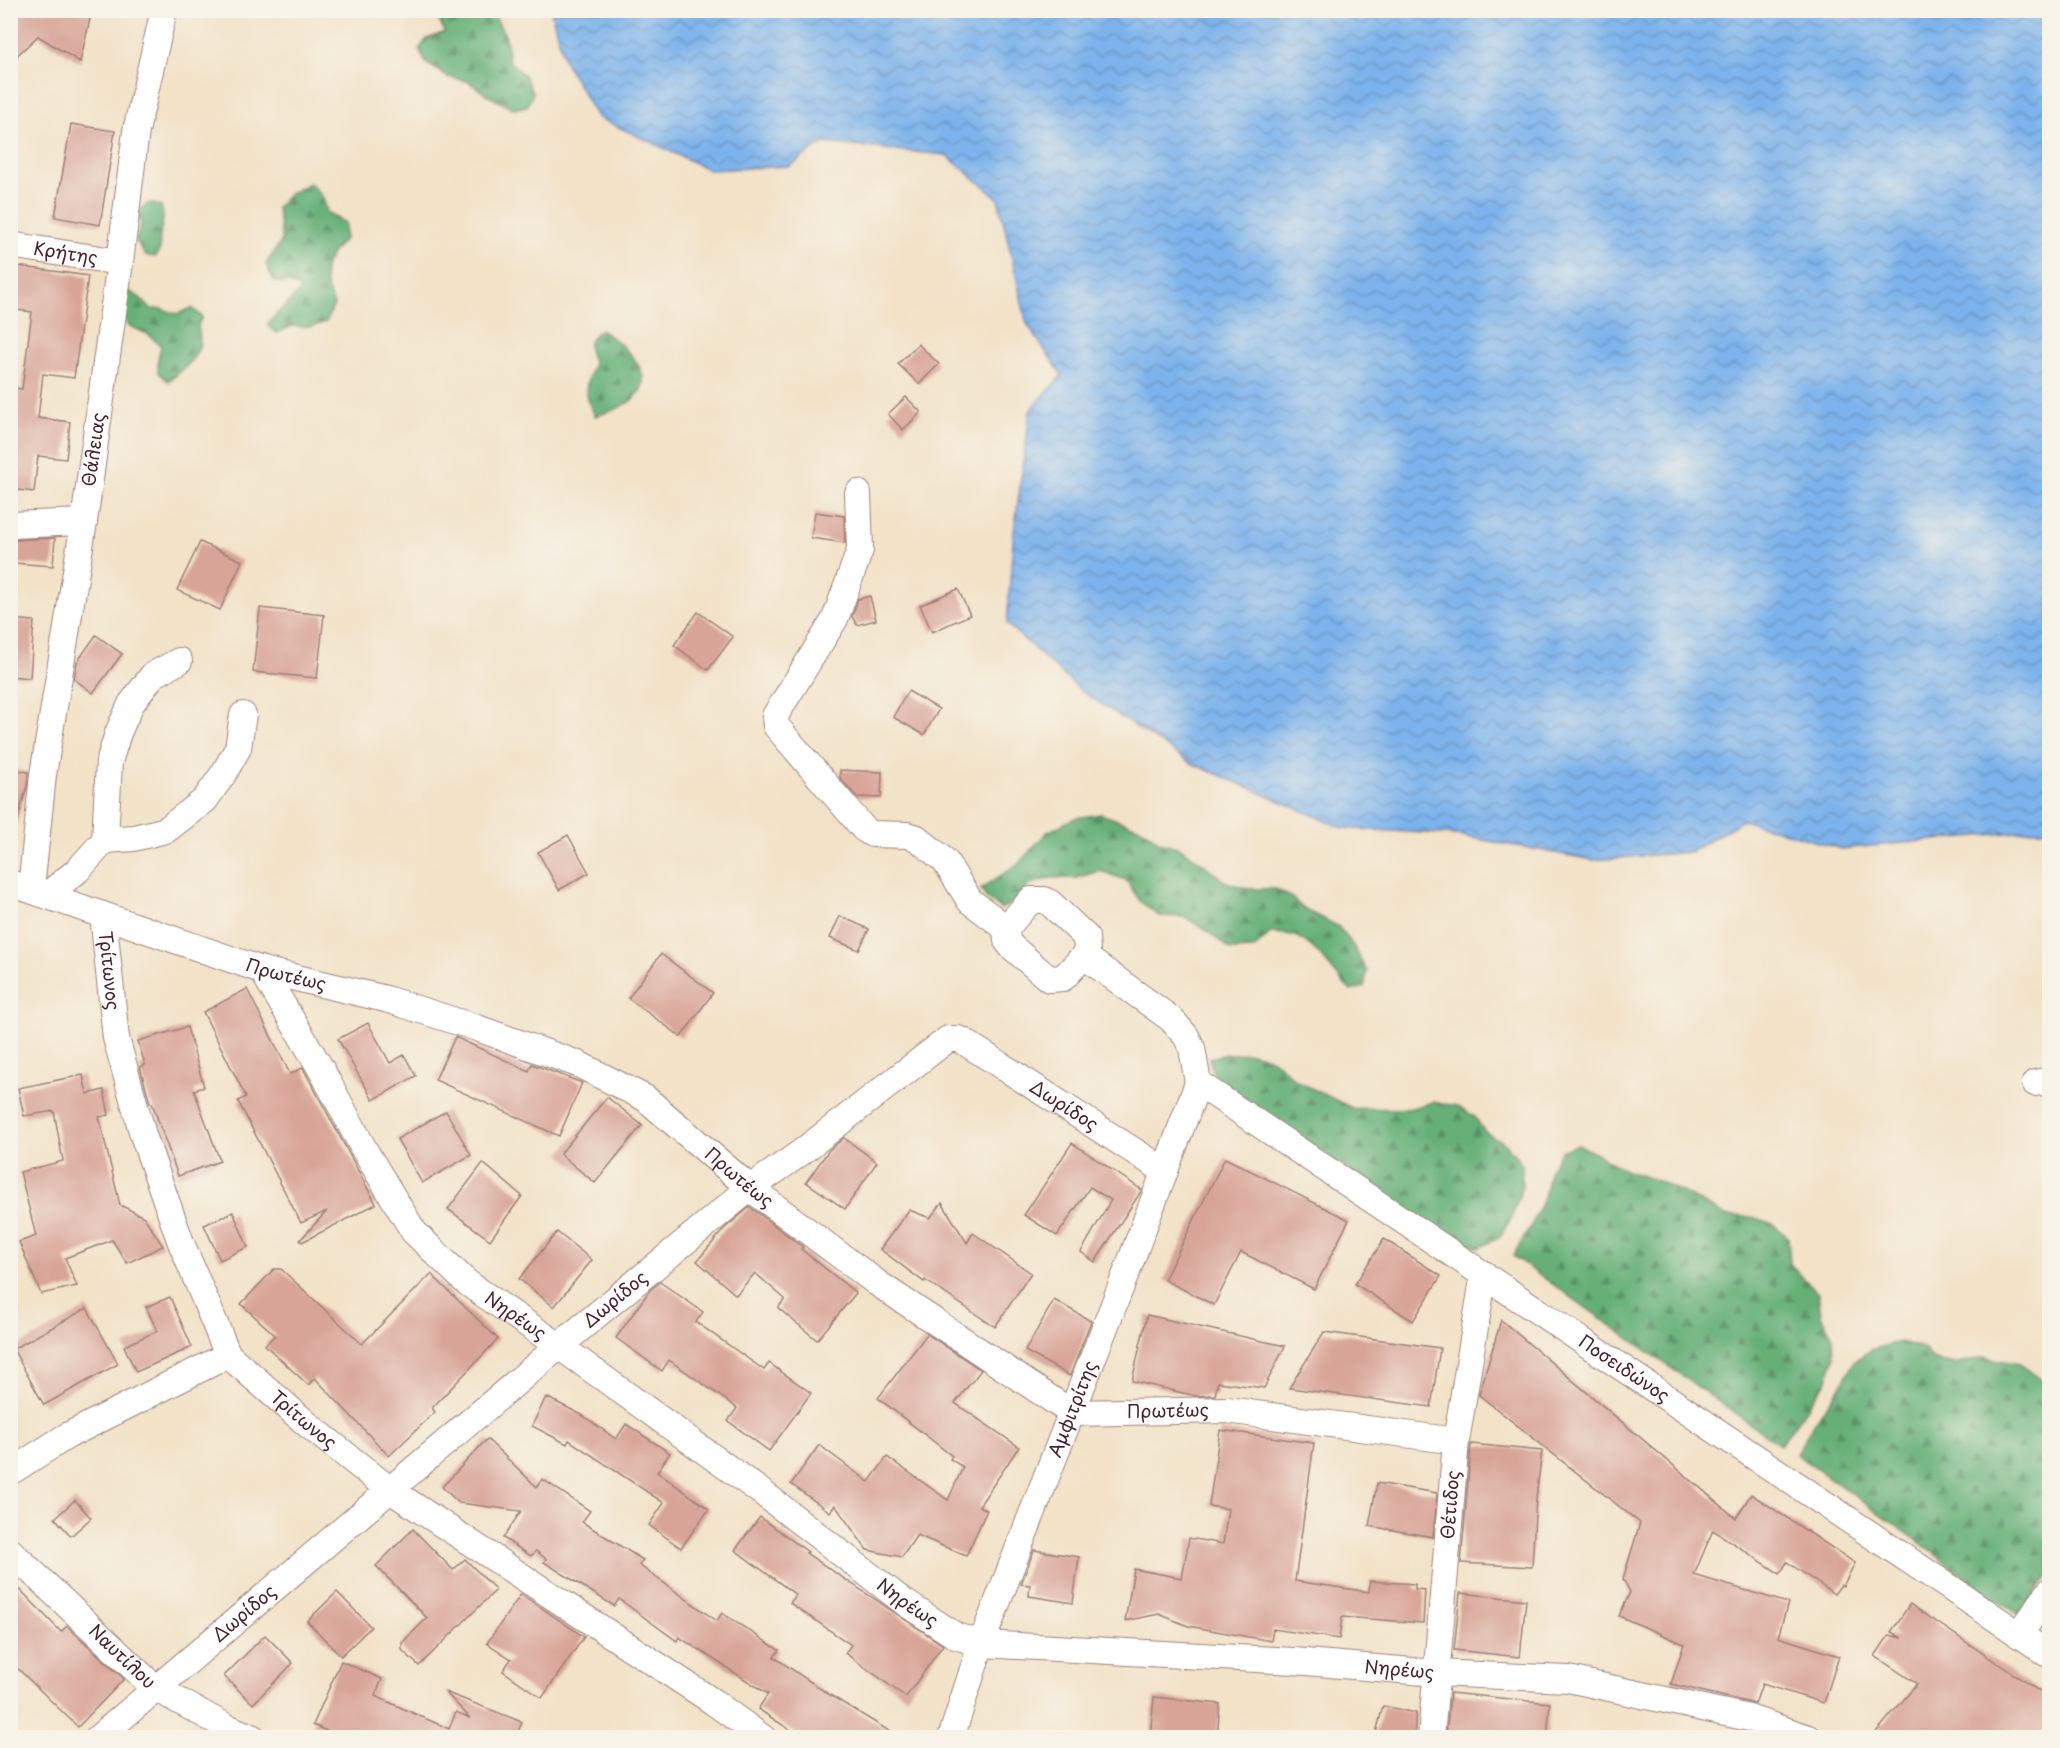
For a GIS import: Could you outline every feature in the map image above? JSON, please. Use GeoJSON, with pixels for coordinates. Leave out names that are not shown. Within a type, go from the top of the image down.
{"type":"FeatureCollection","features":[{"type":"Feature","properties":{"kind":"street","name":"Θάλειας"},"geometry":{"type":"LineString","coordinates":[[29,889],[44,776],[84,522],[136,131],[164,10]]}},
{"type":"Feature","properties":{"kind":"street","name":"Κρήτης"},"geometry":{"type":"LineString","coordinates":[[10,245],[120,262]]}},
{"type":"Feature","properties":{"kind":"street"},"geometry":{"type":"LineString","coordinates":[[858,493],[860,550],[835,619],[775,716],[776,726],[864,829],[872,834],[907,835],[917,838],[945,861],[970,901],[1006,928]]}},
{"type":"Feature","properties":{"kind":"street"},"geometry":{"type":"LineString","coordinates":[[10,525],[84,522]]}},
{"type":"Feature","properties":{"kind":"street"},"geometry":{"type":"LineString","coordinates":[[29,889],[78,870],[105,840],[110,762],[118,733],[131,704],[153,675],[179,661]]}},
{"type":"Feature","properties":{"kind":"street"},"geometry":{"type":"LineString","coordinates":[[105,840],[134,838],[166,830],[205,800],[238,748],[243,715]]}},
{"type":"Feature","properties":{"kind":"street","name":"Πρωτέως"},"geometry":{"type":"LineString","coordinates":[[29,889],[262,970],[386,999],[578,1064],[645,1098],[750,1188],[877,1283],[1072,1413],[1227,1410],[1456,1441]]}},
{"type":"Feature","properties":{"kind":"street"},"geometry":{"type":"LineString","coordinates":[[1031,900],[1044,900],[1086,937],[1087,951],[1084,956],[1063,978],[1049,979],[1011,946],[1007,941],[1006,928],[1025,904],[1031,900]]}},
{"type":"Feature","properties":{"kind":"street","name":"Τρίτωνος"},"geometry":{"type":"LineString","coordinates":[[104,915],[116,1038],[143,1135],[180,1240],[228,1355],[307,1424],[390,1490],[712,1701],[763,1737]]}},
{"type":"Feature","properties":{"kind":"street"},"geometry":{"type":"LineString","coordinates":[[1084,956],[1171,1018],[1186,1036],[1192,1048],[1198,1083]]}},
{"type":"Feature","properties":{"kind":"street","name":"Νηρέως"},"geometry":{"type":"LineString","coordinates":[[262,970],[414,1232],[466,1282],[764,1494],[904,1602],[956,1636],[981,1644],[1282,1660],[1436,1673],[1568,1679],[1749,1718],[1809,1737]]}},
{"type":"Feature","properties":{"kind":"street","name":"Δωρίδος"},"geometry":{"type":"LineString","coordinates":[[98,1737],[559,1346],[750,1188],[799,1154],[943,1042],[953,1038],[963,1041],[1165,1171]]}},
{"type":"Feature","properties":{"kind":"street","name":"Αμφιτρίτης"},"geometry":{"type":"LineString","coordinates":[[951,1737],[981,1644],[1198,1083]]}},
{"type":"Feature","properties":{"kind":"street","name":"Ποσειδώνος"},"geometry":{"type":"LineString","coordinates":[[1198,1083],[2049,1655]]}},
{"type":"Feature","properties":{"kind":"street","name":"Θέτιδος"},"geometry":{"type":"LineString","coordinates":[[1431,1737],[1456,1441],[1484,1274]]}},
{"type":"Feature","properties":{"kind":"street"},"geometry":{"type":"LineString","coordinates":[[10,1472],[67,1436],[228,1355]]}},
{"type":"Feature","properties":{"kind":"street","name":"Ναυτίλου"},"geometry":{"type":"LineString","coordinates":[[10,1551],[155,1688],[227,1727],[253,1737]]}},
{"type":"Feature","properties":{"kind":"street"},"geometry":{"type":"LineString","coordinates":[[2019,1635],[2049,1591]]}},
{"type":"Feature","properties":{"kind":"green space"},"geometry":{"type":"Polygon","coordinates":[[[441,11],[492,11],[506,37],[509,61],[524,75],[533,94],[527,106],[514,109],[467,81],[448,77],[426,63],[419,49],[427,39],[445,32],[438,19],[441,11]]]}},
{"type":"Feature","properties":{"kind":"green space"},"geometry":{"type":"Polygon","coordinates":[[[310,183],[323,197],[327,212],[345,223],[345,239],[331,255],[325,269],[326,285],[334,305],[326,322],[311,327],[292,326],[277,333],[267,325],[301,289],[290,283],[274,282],[266,264],[282,240],[277,207],[289,194],[310,183]]]}},
{"type":"Feature","properties":{"kind":"green space"},"geometry":{"type":"Polygon","coordinates":[[[149,203],[161,206],[163,212],[160,249],[155,257],[145,255],[136,240],[141,225],[136,212],[149,203]]]}},
{"type":"Feature","properties":{"kind":"green space"},"geometry":{"type":"Polygon","coordinates":[[[125,289],[139,297],[151,309],[161,309],[178,314],[192,308],[202,317],[198,326],[200,340],[197,352],[183,369],[168,381],[158,372],[161,346],[148,334],[129,326],[120,313],[125,289]]]}},
{"type":"Feature","properties":{"kind":"green space"},"geometry":{"type":"Polygon","coordinates":[[[600,330],[630,354],[641,370],[643,379],[642,387],[634,398],[615,409],[595,416],[588,401],[586,389],[594,363],[588,345],[600,330]]]}},
{"type":"Feature","properties":{"kind":"green space"},"geometry":{"type":"Polygon","coordinates":[[[1101,814],[1143,829],[1160,842],[1180,848],[1224,881],[1248,889],[1276,889],[1291,897],[1305,910],[1338,926],[1354,947],[1367,971],[1364,987],[1351,991],[1313,948],[1306,942],[1288,934],[1270,933],[1254,949],[1231,950],[1185,917],[1159,916],[1140,901],[1126,880],[1100,871],[1076,878],[1049,878],[1029,885],[1013,903],[1001,909],[987,899],[981,889],[1019,863],[1047,832],[1075,818],[1101,814]]]}},
{"type":"Feature","properties":{"kind":"green space"},"geometry":{"type":"Polygon","coordinates":[[[1252,1053],[1273,1059],[1295,1080],[1352,1108],[1408,1109],[1433,1102],[1457,1106],[1474,1116],[1485,1132],[1507,1145],[1522,1165],[1522,1187],[1512,1217],[1499,1238],[1478,1248],[1441,1232],[1228,1091],[1213,1072],[1209,1058],[1227,1054],[1252,1053]]]}},
{"type":"Feature","properties":{"kind":"green space"},"geometry":{"type":"Polygon","coordinates":[[[1578,1144],[1627,1171],[1656,1180],[1726,1216],[1752,1217],[1773,1224],[1788,1237],[1790,1264],[1818,1293],[1821,1315],[1833,1337],[1834,1360],[1826,1382],[1780,1445],[1513,1256],[1544,1198],[1549,1172],[1561,1151],[1578,1144]]]}},
{"type":"Feature","properties":{"kind":"green space"},"geometry":{"type":"Polygon","coordinates":[[[1900,1342],[1923,1348],[1934,1360],[1956,1364],[1984,1357],[2020,1364],[2042,1380],[2049,1389],[2049,1575],[2019,1615],[1984,1592],[1918,1541],[1796,1454],[1813,1424],[1842,1385],[1854,1361],[1873,1349],[1900,1342]]]}},
{"type":"Feature","properties":{"kind":"water"},"geometry":{"type":"Polygon","coordinates":[[[551,11],[2049,11],[2049,829],[1841,849],[1743,820],[1690,852],[1593,860],[1456,835],[1343,828],[1191,763],[1081,691],[1007,624],[1013,540],[1030,411],[1062,375],[1027,324],[998,198],[946,155],[823,143],[790,166],[710,170],[597,117],[564,60],[551,11]]]}},
{"type":"Feature","properties":{"kind":"building"},"geometry":{"type":"Polygon","coordinates":[[[10,10],[92,10],[80,62],[38,36],[10,62],[10,10]]]}},
{"type":"Feature","properties":{"kind":"building"},"geometry":{"type":"Polygon","coordinates":[[[71,124],[115,131],[100,225],[55,217],[71,124]]]}},
{"type":"Feature","properties":{"kind":"building"},"geometry":{"type":"Polygon","coordinates":[[[10,265],[88,276],[74,378],[43,374],[38,418],[70,422],[66,459],[38,456],[34,492],[10,489],[10,388],[22,389],[32,312],[10,309],[10,265]]]}},
{"type":"Feature","properties":{"kind":"building"},"geometry":{"type":"Polygon","coordinates":[[[918,344],[939,364],[919,384],[898,364],[918,344]]]}},
{"type":"Feature","properties":{"kind":"building"},"geometry":{"type":"Polygon","coordinates":[[[906,397],[921,412],[903,430],[888,414],[906,397]]]}},
{"type":"Feature","properties":{"kind":"building"},"geometry":{"type":"Polygon","coordinates":[[[815,512],[844,516],[845,543],[811,538],[815,512]]]}},
{"type":"Feature","properties":{"kind":"building"},"geometry":{"type":"Polygon","coordinates":[[[55,538],[53,566],[13,563],[14,540],[55,538]]]}},
{"type":"Feature","properties":{"kind":"building"},"geometry":{"type":"Polygon","coordinates":[[[200,542],[242,561],[220,610],[177,590],[200,542]]]}},
{"type":"Feature","properties":{"kind":"building"},"geometry":{"type":"Polygon","coordinates":[[[958,589],[970,615],[932,632],[920,605],[958,589]]]}},
{"type":"Feature","properties":{"kind":"building"},"geometry":{"type":"Polygon","coordinates":[[[870,596],[876,620],[857,625],[852,617],[858,599],[870,596]]]}},
{"type":"Feature","properties":{"kind":"building"},"geometry":{"type":"Polygon","coordinates":[[[260,608],[324,615],[317,678],[253,672],[260,608]]]}},
{"type":"Feature","properties":{"kind":"building"},"geometry":{"type":"Polygon","coordinates":[[[698,612],[733,637],[708,670],[674,645],[698,612]]]}},
{"type":"Feature","properties":{"kind":"building"},"geometry":{"type":"Polygon","coordinates":[[[10,619],[34,621],[30,678],[10,676],[10,619]]]}},
{"type":"Feature","properties":{"kind":"building"},"geometry":{"type":"Polygon","coordinates":[[[96,635],[122,654],[93,693],[74,679],[77,662],[96,635]]]}},
{"type":"Feature","properties":{"kind":"building"},"geometry":{"type":"Polygon","coordinates":[[[908,691],[939,709],[924,735],[893,717],[908,691]]]}},
{"type":"Feature","properties":{"kind":"building"},"geometry":{"type":"Polygon","coordinates":[[[10,768],[28,772],[27,786],[16,825],[10,824],[10,768]]]}},
{"type":"Feature","properties":{"kind":"building"},"geometry":{"type":"Polygon","coordinates":[[[840,770],[882,772],[881,798],[857,797],[840,778],[840,770]]]}},
{"type":"Feature","properties":{"kind":"building"},"geometry":{"type":"Polygon","coordinates":[[[568,835],[589,873],[559,890],[538,852],[568,835]]]}},
{"type":"Feature","properties":{"kind":"building"},"geometry":{"type":"Polygon","coordinates":[[[840,916],[869,929],[859,950],[830,938],[840,916]]]}},
{"type":"Feature","properties":{"kind":"building"},"geometry":{"type":"Polygon","coordinates":[[[661,954],[713,993],[681,1037],[628,998],[661,954]]]}},
{"type":"Feature","properties":{"kind":"building"},"geometry":{"type":"Polygon","coordinates":[[[247,989],[290,1074],[303,1068],[376,1204],[302,1242],[300,1240],[327,1211],[301,1223],[238,1101],[246,1097],[203,1012],[247,989]]]}},
{"type":"Feature","properties":{"kind":"building"},"geometry":{"type":"Polygon","coordinates":[[[368,1023],[390,1063],[404,1055],[416,1076],[373,1100],[338,1039],[368,1023]]]}},
{"type":"Feature","properties":{"kind":"building"},"geometry":{"type":"Polygon","coordinates":[[[187,1027],[204,1087],[194,1090],[220,1161],[178,1176],[152,1103],[150,1103],[140,1067],[145,1065],[138,1041],[187,1027]]]}},
{"type":"Feature","properties":{"kind":"building"},"geometry":{"type":"Polygon","coordinates":[[[455,1037],[529,1071],[532,1064],[582,1083],[559,1136],[435,1080],[455,1037]]]}},
{"type":"Feature","properties":{"kind":"building"},"geometry":{"type":"Polygon","coordinates":[[[83,1075],[87,1094],[104,1090],[109,1115],[99,1117],[120,1205],[144,1217],[163,1246],[127,1263],[112,1240],[65,1258],[77,1286],[41,1294],[19,1242],[36,1236],[20,1172],[63,1161],[54,1111],[24,1116],[18,1088],[83,1075]]]}},
{"type":"Feature","properties":{"kind":"building"},"geometry":{"type":"Polygon","coordinates":[[[607,1097],[642,1125],[595,1183],[560,1154],[607,1097]]]}},
{"type":"Feature","properties":{"kind":"building"},"geometry":{"type":"Polygon","coordinates":[[[446,1111],[471,1155],[422,1183],[397,1139],[446,1111]]]}},
{"type":"Feature","properties":{"kind":"building"},"geometry":{"type":"Polygon","coordinates":[[[844,1138],[877,1162],[845,1209],[806,1182],[829,1150],[844,1138]]]}},
{"type":"Feature","properties":{"kind":"building"},"geometry":{"type":"Polygon","coordinates":[[[1072,1143],[1142,1190],[1095,1262],[1081,1252],[1111,1200],[1090,1187],[1057,1236],[1024,1215],[1072,1143]]]}},
{"type":"Feature","properties":{"kind":"building"},"geometry":{"type":"Polygon","coordinates":[[[1225,1158],[1349,1220],[1314,1289],[1241,1252],[1214,1305],[1164,1280],[1225,1158]]]}},
{"type":"Feature","properties":{"kind":"building"},"geometry":{"type":"Polygon","coordinates":[[[483,1163],[522,1196],[490,1240],[448,1209],[483,1163]]]}},
{"type":"Feature","properties":{"kind":"building"},"geometry":{"type":"Polygon","coordinates":[[[942,1203],[967,1243],[973,1233],[1031,1273],[995,1327],[925,1280],[924,1282],[880,1249],[909,1210],[930,1218],[942,1203]]]}},
{"type":"Feature","properties":{"kind":"building"},"geometry":{"type":"Polygon","coordinates":[[[750,1207],[803,1247],[801,1249],[856,1293],[817,1340],[778,1308],[785,1299],[755,1273],[736,1295],[697,1261],[725,1228],[750,1207]]]}},
{"type":"Feature","properties":{"kind":"building"},"geometry":{"type":"Polygon","coordinates":[[[233,1212],[248,1247],[220,1260],[204,1225],[233,1212]]]}},
{"type":"Feature","properties":{"kind":"building"},"geometry":{"type":"Polygon","coordinates":[[[557,1232],[592,1260],[554,1307],[519,1279],[557,1232]]]}},
{"type":"Feature","properties":{"kind":"building"},"geometry":{"type":"Polygon","coordinates":[[[1384,1239],[1441,1276],[1413,1321],[1355,1284],[1384,1239]]]}},
{"type":"Feature","properties":{"kind":"building"},"geometry":{"type":"Polygon","coordinates":[[[274,1269],[281,1269],[362,1344],[431,1274],[498,1339],[432,1408],[435,1412],[389,1456],[315,1378],[308,1385],[265,1345],[275,1335],[241,1304],[274,1269]]]}},
{"type":"Feature","properties":{"kind":"building"},"geometry":{"type":"Polygon","coordinates":[[[660,1282],[703,1312],[696,1322],[764,1370],[769,1363],[811,1393],[769,1451],[728,1421],[737,1408],[669,1360],[662,1371],[616,1338],[649,1291],[660,1282]]]}},
{"type":"Feature","properties":{"kind":"building"},"geometry":{"type":"Polygon","coordinates":[[[170,1297],[192,1347],[136,1372],[124,1346],[157,1331],[146,1307],[170,1297]]]}},
{"type":"Feature","properties":{"kind":"building"},"geometry":{"type":"Polygon","coordinates":[[[1054,1300],[1091,1321],[1070,1376],[1025,1351],[1054,1300]]]}},
{"type":"Feature","properties":{"kind":"building"},"geometry":{"type":"Polygon","coordinates":[[[87,1308],[118,1364],[44,1405],[13,1349],[87,1308]]]}},
{"type":"Feature","properties":{"kind":"building"},"geometry":{"type":"Polygon","coordinates":[[[1147,1315],[1285,1346],[1264,1388],[1218,1382],[1215,1395],[1196,1396],[1132,1381],[1147,1315]]]}},
{"type":"Feature","properties":{"kind":"building"},"geometry":{"type":"Polygon","coordinates":[[[1501,1320],[1736,1518],[1751,1494],[1855,1563],[1843,1586],[1841,1585],[1834,1594],[1787,1562],[1780,1574],[1713,1530],[1694,1575],[1788,1603],[1778,1637],[1839,1656],[1824,1703],[1762,1684],[1755,1704],[1671,1684],[1684,1644],[1619,1616],[1630,1592],[1623,1579],[1640,1523],[1479,1395],[1501,1320]]]}},
{"type":"Feature","properties":{"kind":"building"},"geometry":{"type":"Polygon","coordinates":[[[1324,1332],[1440,1348],[1431,1407],[1289,1388],[1324,1332]]]}},
{"type":"Feature","properties":{"kind":"building"},"geometry":{"type":"Polygon","coordinates":[[[927,1334],[981,1370],[955,1403],[1019,1447],[979,1506],[987,1510],[966,1556],[917,1535],[902,1557],[867,1550],[835,1505],[830,1512],[791,1484],[819,1445],[869,1482],[887,1457],[948,1500],[963,1467],[950,1459],[952,1456],[878,1398],[927,1334]]]}},
{"type":"Feature","properties":{"kind":"building"},"geometry":{"type":"Polygon","coordinates":[[[546,1397],[582,1415],[616,1439],[626,1424],[670,1453],[657,1472],[709,1509],[681,1548],[649,1525],[664,1503],[569,1440],[567,1444],[532,1426],[546,1397]]]}},
{"type":"Feature","properties":{"kind":"building"},"geometry":{"type":"Polygon","coordinates":[[[1220,1430],[1314,1443],[1295,1581],[1369,1592],[1370,1581],[1415,1584],[1415,1589],[1425,1590],[1423,1623],[1342,1617],[1339,1639],[1273,1629],[1271,1641],[1188,1626],[1159,1614],[1125,1621],[1134,1569],[1182,1578],[1189,1538],[1223,1544],[1228,1509],[1209,1506],[1220,1430]]]}},
{"type":"Feature","properties":{"kind":"building"},"geometry":{"type":"Polygon","coordinates":[[[487,1439],[537,1487],[542,1479],[590,1511],[582,1522],[643,1560],[639,1565],[717,1621],[722,1613],[779,1650],[774,1657],[830,1695],[899,1737],[801,1737],[758,1709],[768,1694],[679,1637],[677,1641],[619,1599],[614,1606],[544,1562],[546,1559],[536,1551],[531,1556],[503,1538],[521,1511],[459,1503],[442,1487],[487,1439]]]}},
{"type":"Feature","properties":{"kind":"building"},"geometry":{"type":"Polygon","coordinates":[[[1471,1444],[1542,1451],[1536,1498],[1532,1567],[1461,1563],[1471,1444]]]}},
{"type":"Feature","properties":{"kind":"building"},"geometry":{"type":"Polygon","coordinates":[[[1377,1483],[1437,1493],[1433,1537],[1369,1526],[1377,1483]]]}},
{"type":"Feature","properties":{"kind":"building"},"geometry":{"type":"Polygon","coordinates":[[[75,1500],[91,1518],[71,1536],[55,1518],[75,1500]]]}},
{"type":"Feature","properties":{"kind":"building"},"geometry":{"type":"Polygon","coordinates":[[[760,1517],[808,1552],[806,1553],[943,1645],[906,1697],[845,1653],[851,1645],[790,1603],[796,1595],[735,1550],[760,1517]]]}},
{"type":"Feature","properties":{"kind":"building"},"geometry":{"type":"Polygon","coordinates":[[[413,1529],[453,1570],[465,1559],[496,1590],[419,1666],[402,1650],[402,1643],[427,1618],[376,1566],[413,1529]]]}},
{"type":"Feature","properties":{"kind":"building"},"geometry":{"type":"Polygon","coordinates":[[[1034,1550],[1079,1557],[1073,1603],[1029,1596],[1030,1585],[1021,1584],[1034,1550]]]}},
{"type":"Feature","properties":{"kind":"building"},"geometry":{"type":"Polygon","coordinates":[[[10,1579],[61,1632],[67,1626],[124,1679],[78,1727],[10,1661],[10,1579]]]}},
{"type":"Feature","properties":{"kind":"building"},"geometry":{"type":"Polygon","coordinates":[[[337,1592],[371,1627],[341,1656],[307,1621],[337,1592]]]}},
{"type":"Feature","properties":{"kind":"building"},"geometry":{"type":"Polygon","coordinates":[[[1460,1593],[1526,1600],[1520,1657],[1454,1650],[1460,1593]]]}},
{"type":"Feature","properties":{"kind":"building"},"geometry":{"type":"Polygon","coordinates":[[[521,1594],[584,1637],[542,1698],[503,1671],[511,1659],[487,1643],[521,1594]]]}},
{"type":"Feature","properties":{"kind":"building"},"geometry":{"type":"Polygon","coordinates":[[[1910,1604],[2049,1698],[2049,1737],[1872,1737],[1917,1684],[1875,1656],[1889,1635],[1902,1638],[1891,1632],[1910,1604]]]}},
{"type":"Feature","properties":{"kind":"building"},"geometry":{"type":"Polygon","coordinates":[[[265,1635],[293,1663],[253,1704],[224,1676],[265,1635]]]}},
{"type":"Feature","properties":{"kind":"building"},"geometry":{"type":"Polygon","coordinates":[[[341,1661],[382,1679],[375,1696],[449,1729],[456,1712],[470,1718],[445,1692],[522,1722],[516,1737],[341,1737],[313,1725],[341,1661]]]}},
{"type":"Feature","properties":{"kind":"building"},"geometry":{"type":"Polygon","coordinates":[[[1450,1693],[1550,1703],[1547,1737],[1446,1737],[1450,1693]]]}},
{"type":"Feature","properties":{"kind":"building"},"geometry":{"type":"Polygon","coordinates":[[[1154,1697],[1220,1704],[1217,1737],[1150,1737],[1154,1697]]]}},
{"type":"Feature","properties":{"kind":"building"},"geometry":{"type":"Polygon","coordinates":[[[1383,1706],[1416,1713],[1414,1737],[1375,1737],[1383,1706]]]}}]}
